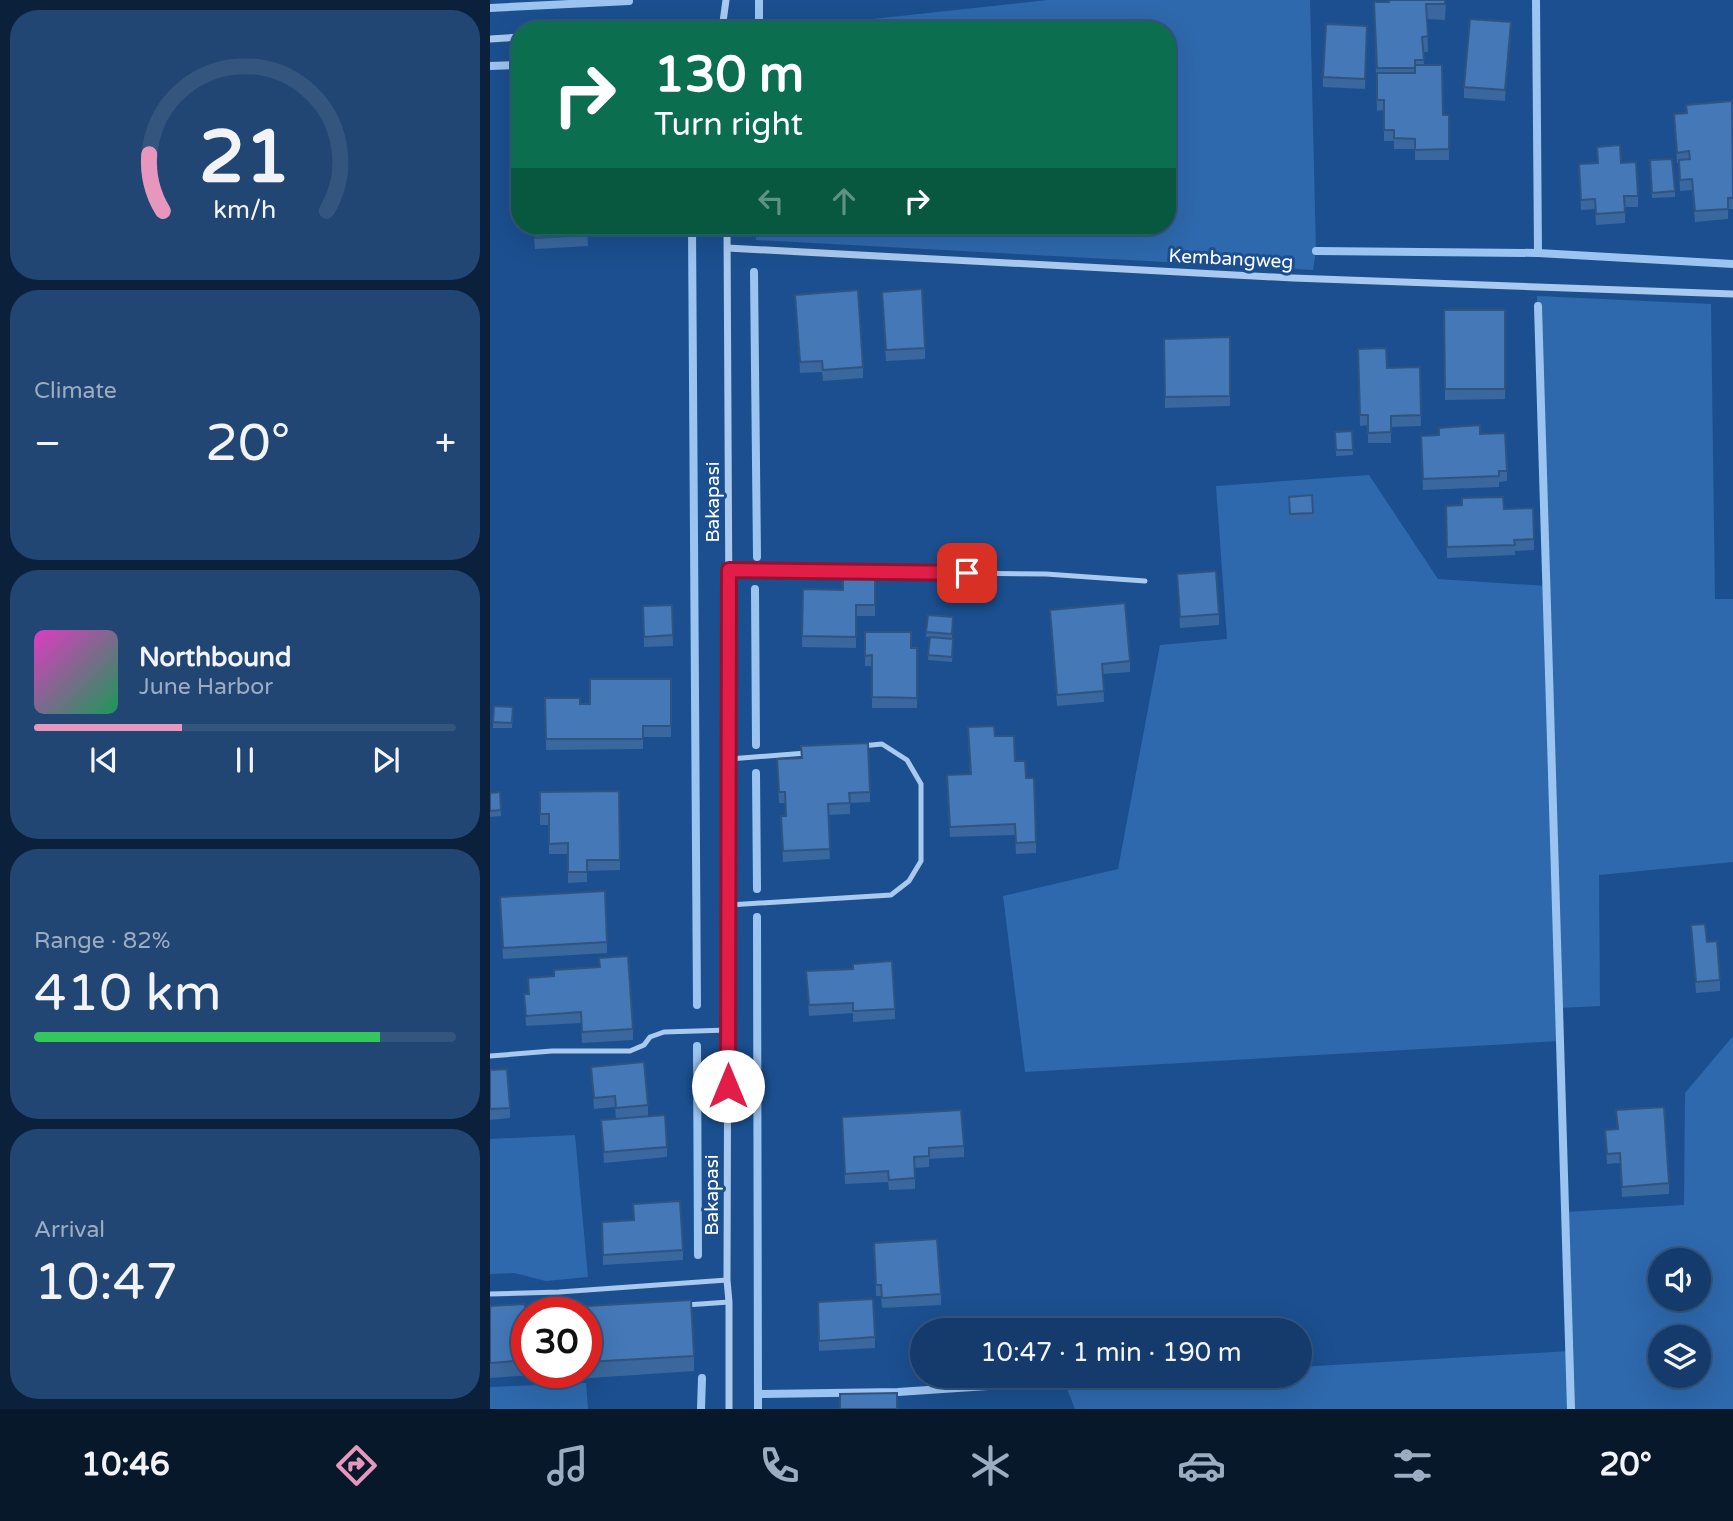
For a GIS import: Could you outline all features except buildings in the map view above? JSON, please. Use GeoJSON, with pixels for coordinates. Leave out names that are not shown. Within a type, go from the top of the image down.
{"type":"FeatureCollection","features":[{"type":"Feature","properties":{"kind":"street"},"geometry":{"type":"LineString","coordinates":[[723,21],[726,0]]}},
{"type":"Feature","properties":{"kind":"street"},"geometry":{"type":"LineString","coordinates":[[490,39],[511,38]]}},
{"type":"Feature","properties":{"kind":"street","name":"Bakapasi"},"geometry":{"type":"LineString","coordinates":[[727,235],[729,1409]]}},
{"type":"Feature","properties":{"kind":"street","name":"Kembangweg"},"geometry":{"type":"LineString","coordinates":[[727,248],[1293,278],[1733,294]]}},
{"type":"Feature","properties":{"kind":"lane"},"geometry":{"type":"LineString","coordinates":[[729,570],[853,571]]}},
{"type":"Feature","properties":{"kind":"lane"},"geometry":{"type":"LineString","coordinates":[[867,572],[1046,574],[1145,581]]}},
{"type":"Feature","properties":{"kind":"lane"},"geometry":{"type":"LineString","coordinates":[[729,905],[891,895],[909,881],[921,861],[921,784],[906,760],[882,744],[856,747]]}},
{"type":"Feature","properties":{"kind":"lane"},"geometry":{"type":"LineString","coordinates":[[729,759],[818,751]]}},
{"type":"Feature","properties":{"kind":"lane"},"geometry":{"type":"LineString","coordinates":[[490,1056],[552,1051],[630,1051],[644,1045],[650,1037],[657,1034],[728,1030]]}},
{"type":"Feature","properties":{"kind":"lane"},"geometry":{"type":"LineString","coordinates":[[490,1294],[727,1280]]}},
{"type":"Feature","properties":{"kind":"lane"},"geometry":{"type":"LineString","coordinates":[[676,1306],[729,1302]]}},
{"type":"Feature","properties":{"kind":"shaded area"},"geometry":{"type":"Polygon","coordinates":[[[1047,0],[1310,0],[1316,251],[1313,270],[756,240],[756,235],[1176,235],[1176,21],[854,21],[1047,0]]]}},
{"type":"Feature","properties":{"kind":"shaded area"},"geometry":{"type":"Polygon","coordinates":[[[759,19],[816,21],[759,21],[759,19]]]}},
{"type":"Feature","properties":{"kind":"shaded area"},"geometry":{"type":"Polygon","coordinates":[[[1537,296],[1711,304],[1715,599],[1733,599],[1733,862],[1599,875],[1600,1006],[1559,1008],[1560,1041],[1025,1072],[1003,896],[1118,869],[1160,645],[1227,639],[1216,486],[1369,475],[1438,579],[1546,586],[1537,296]]]}},
{"type":"Feature","properties":{"kind":"shaded area"},"geometry":{"type":"Polygon","coordinates":[[[1733,1036],[1733,1409],[1075,1409],[1067,1388],[1312,1388],[1312,1366],[1569,1351],[1565,1212],[1684,1205],[1685,1093],[1733,1036]]]}},
{"type":"Feature","properties":{"kind":"shaded area"},"geometry":{"type":"Polygon","coordinates":[[[575,1135],[588,1277],[546,1281],[514,1273],[490,1274],[490,1139],[575,1135]]]}},
{"type":"Feature","properties":{"kind":"shaded area"},"geometry":{"type":"Polygon","coordinates":[[[490,1387],[586,1388],[588,1409],[490,1409],[490,1387]]]}},
{"type":"Feature","properties":{"kind":"waterway"},"geometry":{"type":"LineString","coordinates":[[759,0],[759,21]]}},
{"type":"Feature","properties":{"kind":"waterway"},"geometry":{"type":"LineString","coordinates":[[1536,0],[1538,253]]}},
{"type":"Feature","properties":{"kind":"waterway"},"geometry":{"type":"LineString","coordinates":[[490,8],[629,1]]}},
{"type":"Feature","properties":{"kind":"waterway"},"geometry":{"type":"LineString","coordinates":[[490,66],[511,65]]}},
{"type":"Feature","properties":{"kind":"waterway"},"geometry":{"type":"LineString","coordinates":[[692,235],[697,1005]]}},
{"type":"Feature","properties":{"kind":"waterway"},"geometry":{"type":"LineString","coordinates":[[1316,251],[1538,253],[1733,264]]}},
{"type":"Feature","properties":{"kind":"waterway"},"geometry":{"type":"LineString","coordinates":[[754,272],[757,557]]}},
{"type":"Feature","properties":{"kind":"waterway"},"geometry":{"type":"LineString","coordinates":[[1538,306],[1571,1409]]}},
{"type":"Feature","properties":{"kind":"waterway"},"geometry":{"type":"LineString","coordinates":[[755,589],[756,745]]}},
{"type":"Feature","properties":{"kind":"waterway"},"geometry":{"type":"LineString","coordinates":[[756,773],[757,889]]}},
{"type":"Feature","properties":{"kind":"waterway"},"geometry":{"type":"LineString","coordinates":[[757,917],[758,1409]]}},
{"type":"Feature","properties":{"kind":"waterway"},"geometry":{"type":"LineString","coordinates":[[697,1046],[698,1255]]}},
{"type":"Feature","properties":{"kind":"waterway"},"geometry":{"type":"LineString","coordinates":[[701,1409],[702,1378]]}},
{"type":"Feature","properties":{"kind":"waterway"},"geometry":{"type":"LineString","coordinates":[[758,1394],[898,1392],[958,1388]]}},
{"type":"Feature","properties":{"kind":"route"},"geometry":{"type":"LineString","coordinates":[[728,1086],[729,570],[967,573]]}}]}
